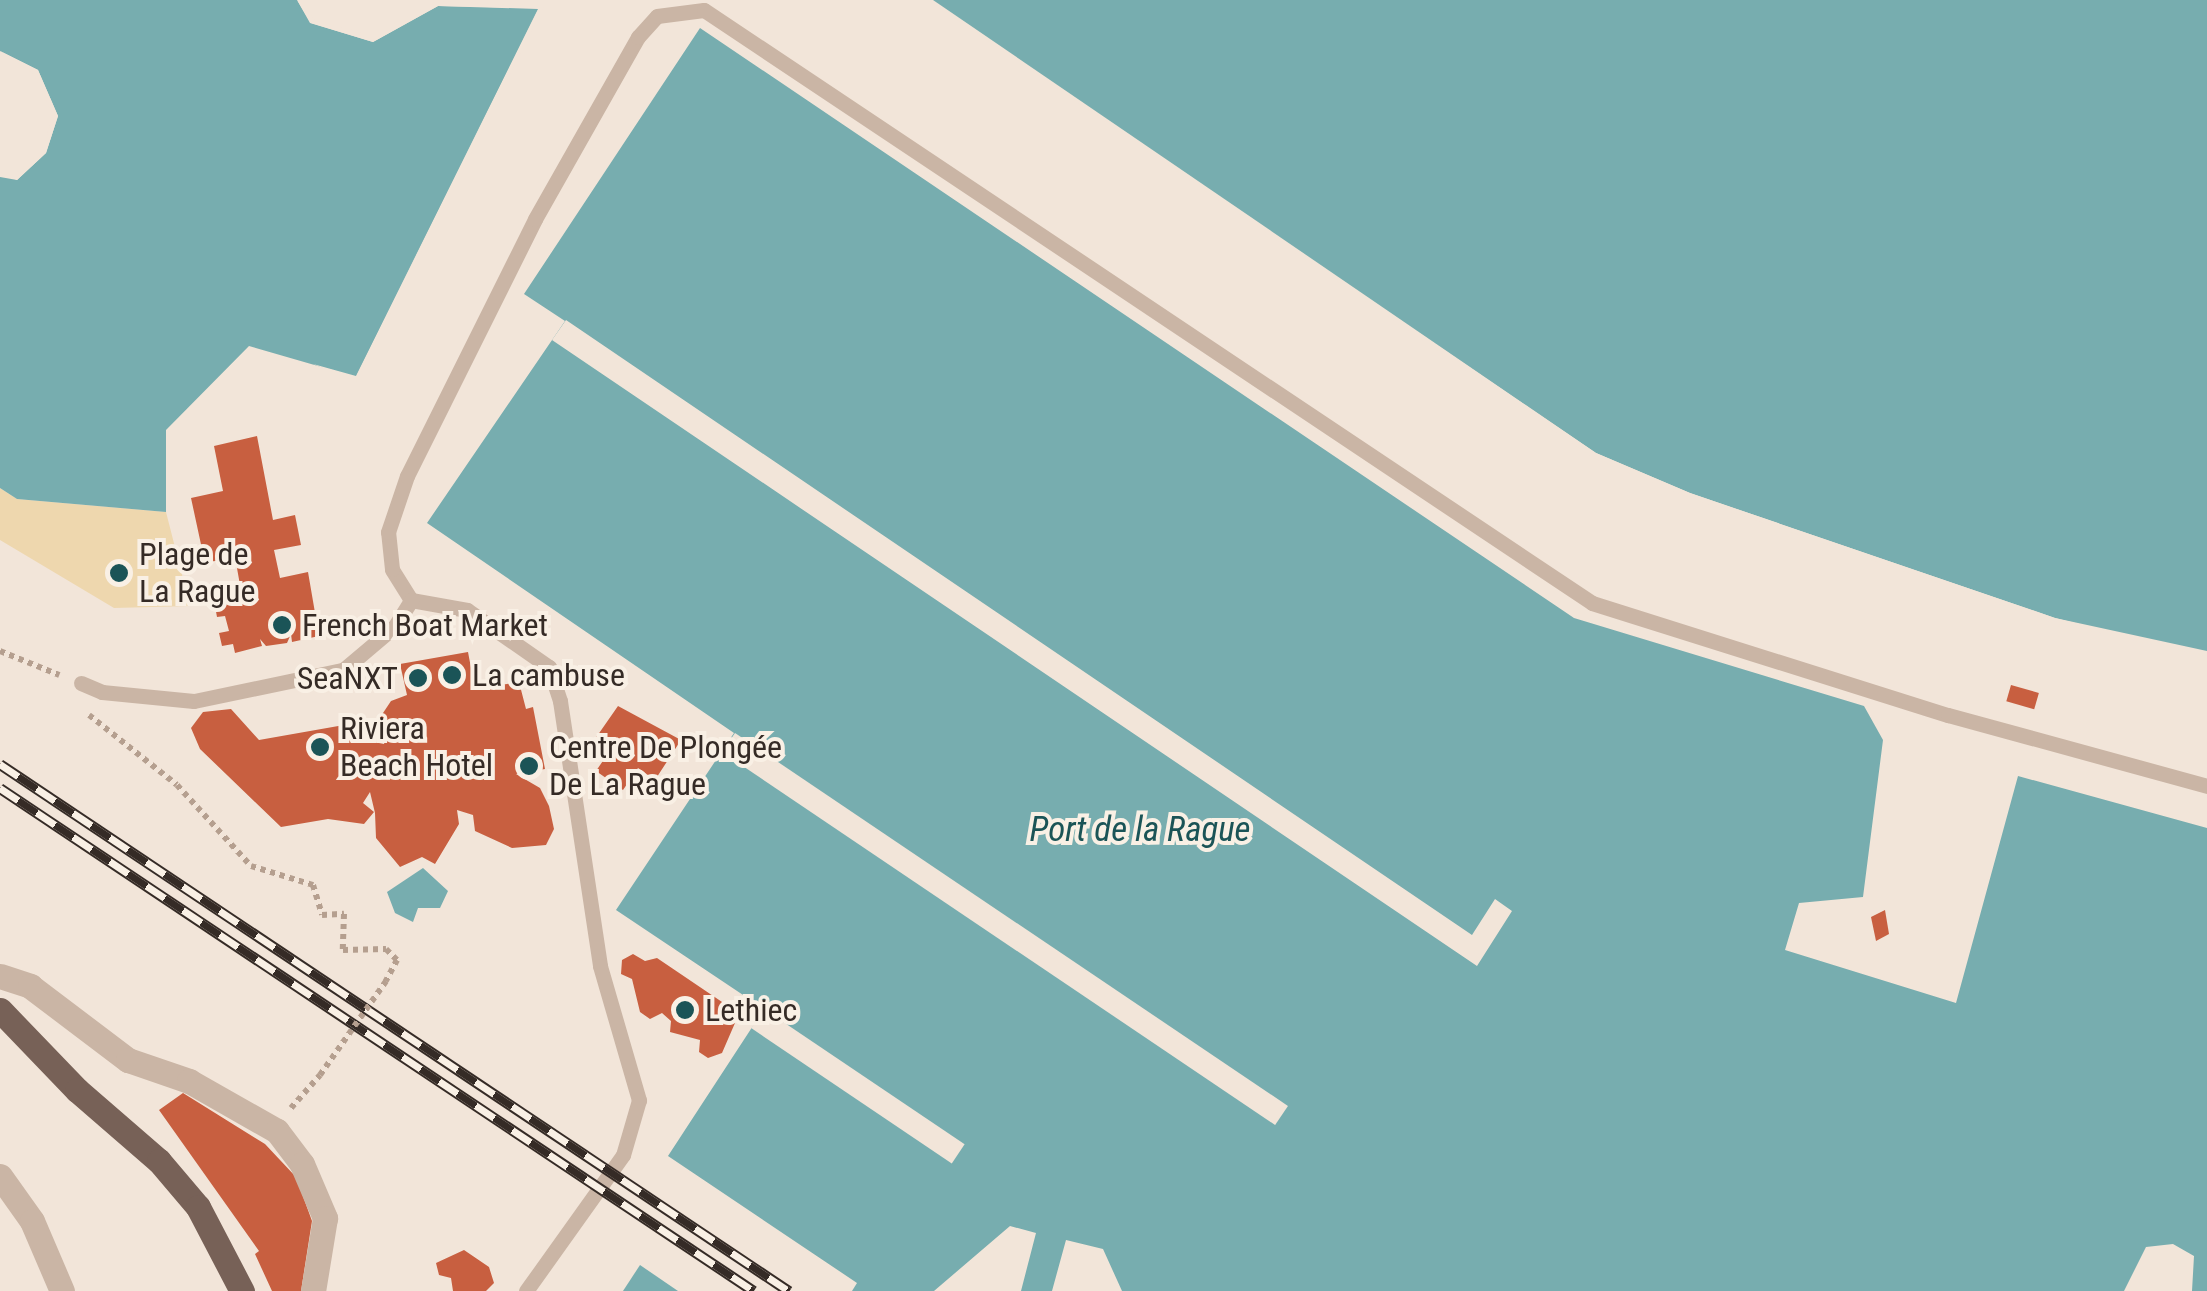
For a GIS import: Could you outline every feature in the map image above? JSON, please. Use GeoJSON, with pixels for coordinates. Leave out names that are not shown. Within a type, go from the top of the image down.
{"type":"FeatureCollection","features":[{"type":"Feature","properties":{"kind":"main road"},"geometry":{"type":"LineString","coordinates":[[0,1010],[77,1090],[159,1161],[198,1207],[242,1291]]}},
{"type":"Feature","properties":{"kind":"street"},"geometry":{"type":"LineString","coordinates":[[0,976],[30,986],[128,1060],[190,1081],[277,1131],[302,1164],[326,1218],[313,1291]]}},
{"type":"Feature","properties":{"kind":"street"},"geometry":{"type":"LineString","coordinates":[[0,1176],[32,1221],[62,1291]]}},
{"type":"Feature","properties":{"kind":"lane"},"geometry":{"type":"LineString","coordinates":[[526,1291],[623,1155],[638,1100],[597,950],[548,666],[467,610],[411,600],[392,569],[388,532],[407,476],[535,219],[638,36],[657,16],[704,10],[1592,603],[1948,715],[2207,786]]}},
{"type":"Feature","properties":{"kind":"lane"},"geometry":{"type":"LineString","coordinates":[[81,684],[102,692],[194,701],[342,670],[395,626],[411,600]]}},
{"type":"Feature","properties":{"kind":"path"},"geometry":{"type":"LineString","coordinates":[[0,651],[81,684],[81,702],[93,720],[177,785],[251,866],[313,886],[322,914],[344,914],[343,950],[386,949],[397,960],[320,1075],[289,1111],[274,1118]]}},
{"type":"Feature","properties":{"kind":"sand","name":"Plage de La Rague"},"geometry":{"type":"Polygon","coordinates":[[[0,488],[17,499],[166,512],[190,606],[114,608],[0,540],[0,488]]]}},
{"type":"Feature","properties":{"kind":"water"},"geometry":{"type":"Polygon","coordinates":[[[0,0],[297,0],[311,23],[373,42],[438,6],[539,8],[356,377],[249,346],[166,430],[166,512],[17,499],[0,488],[0,177],[17,180],[46,153],[58,116],[38,70],[0,51],[0,0]]]}},
{"type":"Feature","properties":{"kind":"water"},"geometry":{"type":"Polygon","coordinates":[[[933,0],[2207,0],[2207,651],[2055,618],[1690,493],[1596,453],[933,0]]]}},
{"type":"Feature","properties":{"kind":"water","name":"Port de la Rague"},"geometry":{"type":"Polygon","coordinates":[[[700,28],[1574,618],[1864,706],[1883,740],[1863,897],[1799,903],[1785,950],[1956,1003],[2018,776],[2207,828],[2207,1291],[2192,1291],[2194,1256],[2173,1244],[2146,1247],[2124,1291],[1122,1291],[1103,1249],[1066,1240],[1052,1291],[1021,1291],[1036,1233],[1010,1226],[934,1291],[852,1291],[857,1283],[668,1156],[764,1009],[616,910],[734,733],[427,523],[565,321],[524,294],[700,28]]]}},
{"type":"Feature","properties":{"kind":"water"},"geometry":{"type":"Polygon","coordinates":[[[423,868],[448,891],[440,908],[418,908],[413,922],[395,913],[387,892],[423,868]]]}},
{"type":"Feature","properties":{"kind":"water"},"geometry":{"type":"Polygon","coordinates":[[[640,1265],[678,1291],[623,1291],[640,1265]]]}},
{"type":"Feature","properties":{"kind":"pier"},"geometry":{"type":"Polygon","coordinates":[[[297,0],[314,19],[372,36],[437,1],[544,7],[356,382],[313,364],[356,376],[538,9],[438,6],[373,42],[310,23],[297,0]]]}},
{"type":"Feature","properties":{"kind":"pier"},"geometry":{"type":"Polygon","coordinates":[[[928,0],[1596,453],[1690,493],[2055,618],[2207,656],[2054,623],[1688,497],[1593,458],[928,0]]]}},
{"type":"Feature","properties":{"kind":"pier"},"geometry":{"type":"Polygon","coordinates":[[[0,51],[38,70],[58,116],[46,153],[17,180],[0,172],[15,175],[42,150],[53,116],[34,74],[0,51]]]}},
{"type":"Feature","properties":{"kind":"pier"},"geometry":{"type":"Polygon","coordinates":[[[566,320],[1472,935],[1495,899],[1512,911],[1477,966],[552,340],[566,320]]]}},
{"type":"Feature","properties":{"kind":"pier"},"geometry":{"type":"Polygon","coordinates":[[[735,733],[1288,1106],[1275,1125],[722,752],[735,733]]]}},
{"type":"Feature","properties":{"kind":"pier"},"geometry":{"type":"Polygon","coordinates":[[[764,1009],[965,1144],[952,1163],[751,1028],[764,1009]]]}},
{"type":"Feature","properties":{"kind":"building"},"geometry":{"type":"Polygon","coordinates":[[[257,436],[273,520],[295,515],[301,545],[274,550],[280,578],[308,572],[319,636],[292,642],[291,634],[287,643],[266,646],[260,639],[262,646],[235,653],[233,644],[222,646],[219,633],[229,631],[225,616],[217,617],[212,590],[240,585],[235,557],[205,563],[191,498],[223,491],[214,446],[257,436]]]}},
{"type":"Feature","properties":{"kind":"building"},"geometry":{"type":"Polygon","coordinates":[[[468,652],[475,689],[519,682],[526,709],[533,707],[545,769],[516,774],[540,788],[549,806],[554,829],[546,845],[512,848],[475,831],[473,815],[457,810],[459,824],[435,864],[422,857],[400,867],[376,838],[375,813],[370,792],[363,803],[374,812],[364,824],[328,819],[281,827],[200,749],[191,728],[203,712],[231,709],[259,740],[344,725],[354,738],[384,744],[387,734],[375,725],[391,701],[407,695],[400,664],[468,652]]]}},
{"type":"Feature","properties":{"kind":"building"},"geometry":{"type":"Polygon","coordinates":[[[2011,685],[2039,693],[2034,709],[2006,701],[2011,685]]]}},
{"type":"Feature","properties":{"kind":"building"},"geometry":{"type":"Polygon","coordinates":[[[618,706],[681,740],[655,780],[638,768],[623,790],[596,771],[611,749],[595,739],[618,706]]]}},
{"type":"Feature","properties":{"kind":"building"},"geometry":{"type":"Polygon","coordinates":[[[1885,910],[1889,934],[1876,941],[1871,917],[1885,910]]]}},
{"type":"Feature","properties":{"kind":"building"},"geometry":{"type":"Polygon","coordinates":[[[633,954],[645,961],[657,958],[725,1004],[725,1016],[735,1023],[722,1053],[708,1058],[699,1052],[700,1040],[670,1032],[671,1021],[662,1013],[650,1019],[640,1012],[632,979],[621,974],[622,960],[633,954]]]}},
{"type":"Feature","properties":{"kind":"building"},"geometry":{"type":"Polygon","coordinates":[[[183,1093],[265,1144],[296,1177],[312,1221],[301,1291],[272,1291],[255,1254],[259,1251],[159,1110],[183,1093]]]}},
{"type":"Feature","properties":{"kind":"building"},"geometry":{"type":"Polygon","coordinates":[[[464,1250],[489,1267],[494,1283],[486,1291],[453,1291],[451,1278],[439,1275],[436,1263],[464,1250]]]}},
{"type":"Feature","properties":{"kind":"railway"},"geometry":{"type":"LineString","coordinates":[[0,764],[789,1291]]}},
{"type":"Feature","properties":{"kind":"railway"},"geometry":{"type":"LineString","coordinates":[[0,788],[754,1291]]}},
{"type":"Feature","properties":{"kind":"place","name":"Plage de La Rague"},"geometry":{"type":"Point","coordinates":[119,573]}},
{"type":"Feature","properties":{"kind":"place","name":"French Boat Market"},"geometry":{"type":"Point","coordinates":[282,625]}},
{"type":"Feature","properties":{"kind":"place","name":"La cambuse"},"geometry":{"type":"Point","coordinates":[452,675]}},
{"type":"Feature","properties":{"kind":"place","name":"SeaNXT"},"geometry":{"type":"Point","coordinates":[418,678]}},
{"type":"Feature","properties":{"kind":"place","name":"Riviera Beach Hotel"},"geometry":{"type":"Point","coordinates":[320,747]}},
{"type":"Feature","properties":{"kind":"place","name":"Centre De Plongée De La Rague"},"geometry":{"type":"Point","coordinates":[529,766]}},
{"type":"Feature","properties":{"kind":"place","name":"Lethiec"},"geometry":{"type":"Point","coordinates":[685,1010]}}]}
